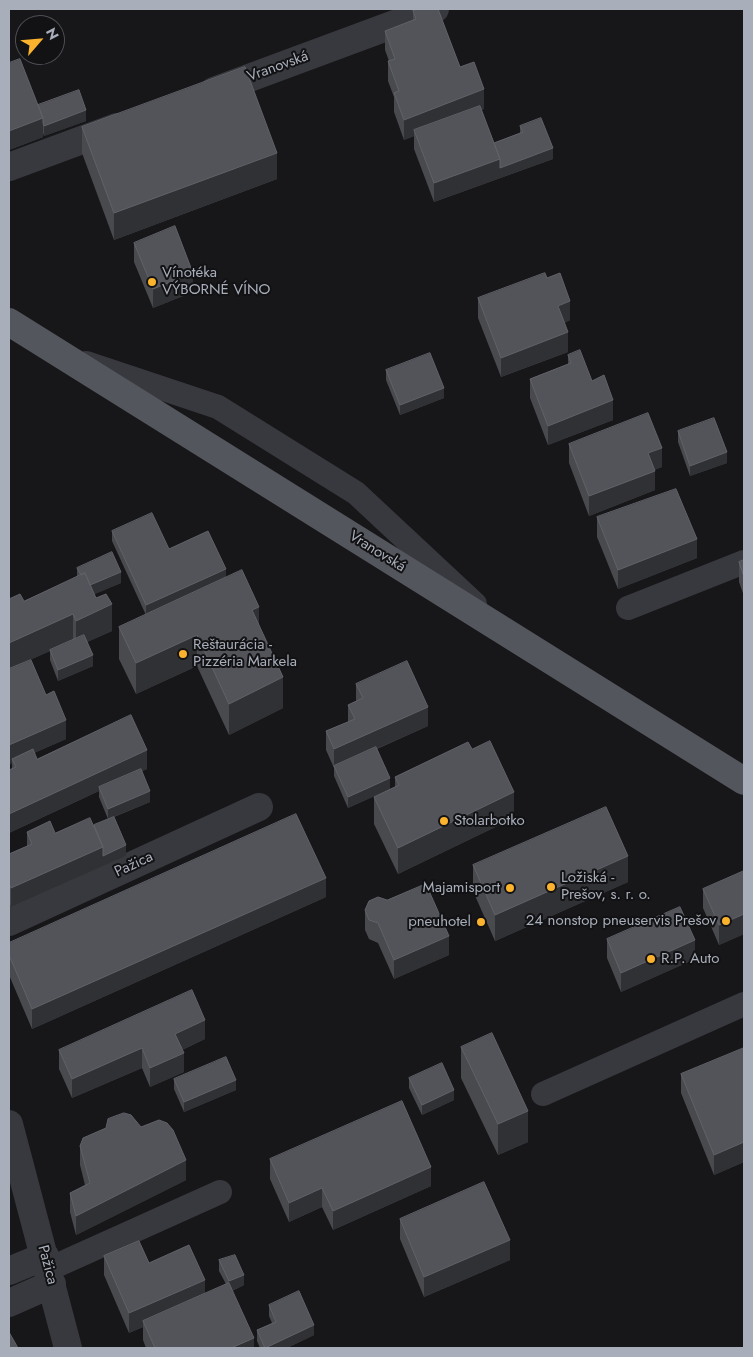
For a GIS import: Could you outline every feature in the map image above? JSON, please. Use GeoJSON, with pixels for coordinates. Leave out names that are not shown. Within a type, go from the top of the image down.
{"type":"FeatureCollection","features":[{"type":"Feature","properties":{"kind":"main road","name":"Vranovská"},"geometry":{"type":"LineString","coordinates":[[9,322],[744,782]]}},
{"type":"Feature","properties":{"kind":"street","name":"Vranovská"},"geometry":{"type":"LineString","coordinates":[[194,98],[435,9]]}},
{"type":"Feature","properties":{"kind":"street"},"geometry":{"type":"LineString","coordinates":[[9,167],[138,119]]}},
{"type":"Feature","properties":{"kind":"street","name":"Pažica"},"geometry":{"type":"LineString","coordinates":[[9,922],[259,807]]}},
{"type":"Feature","properties":{"kind":"street","name":"Pažica"},"geometry":{"type":"LineString","coordinates":[[9,1124],[68,1348]]}},
{"type":"Feature","properties":{"kind":"street"},"geometry":{"type":"LineString","coordinates":[[9,1271],[48,1270]]}},
{"type":"Feature","properties":{"kind":"street"},"geometry":{"type":"LineString","coordinates":[[9,1303],[48,1270]]}},
{"type":"Feature","properties":{"kind":"lane"},"geometry":{"type":"LineString","coordinates":[[59,353],[218,407],[356,494],[506,632]]}},
{"type":"Feature","properties":{"kind":"lane"},"geometry":{"type":"LineString","coordinates":[[628,608],[744,562]]}},
{"type":"Feature","properties":{"kind":"lane"},"geometry":{"type":"LineString","coordinates":[[543,1094],[744,1004]]}},
{"type":"Feature","properties":{"kind":"lane"},"geometry":{"type":"LineString","coordinates":[[48,1270],[220,1192]]}},
{"type":"Feature","properties":{"kind":"building"},"geometry":{"type":"Polygon","coordinates":[[[419,9],[438,9],[460,67],[474,62],[484,89],[404,120],[394,93],[399,91],[388,61],[395,59],[385,31],[416,19],[413,11],[419,9]]]}},
{"type":"Feature","properties":{"kind":"building"},"geometry":{"type":"Polygon","coordinates":[[[15,61],[15,65],[22,65],[43,118],[9,131],[9,63],[15,61]]]}},
{"type":"Feature","properties":{"kind":"building"},"geometry":{"type":"Polygon","coordinates":[[[245,67],[277,153],[114,213],[82,127],[245,67]]]}},
{"type":"Feature","properties":{"kind":"building"},"geometry":{"type":"Polygon","coordinates":[[[79,90],[86,110],[44,126],[38,105],[79,90]]]}},
{"type":"Feature","properties":{"kind":"building"},"geometry":{"type":"Polygon","coordinates":[[[480,106],[500,159],[434,183],[414,130],[480,106]]]}},
{"type":"Feature","properties":{"kind":"building"},"geometry":{"type":"Polygon","coordinates":[[[541,118],[553,148],[500,168],[500,159],[494,143],[523,132],[520,126],[541,118]]]}},
{"type":"Feature","properties":{"kind":"building"},"geometry":{"type":"Polygon","coordinates":[[[175,226],[193,273],[153,289],[134,243],[175,226]]]}},
{"type":"Feature","properties":{"kind":"building"},"geometry":{"type":"Polygon","coordinates":[[[545,273],[547,278],[560,273],[570,301],[558,306],[568,332],[501,358],[478,298],[545,273]]]}},
{"type":"Feature","properties":{"kind":"building"},"geometry":{"type":"Polygon","coordinates":[[[580,350],[592,381],[604,375],[613,400],[548,426],[530,379],[571,363],[568,355],[580,350]]]}},
{"type":"Feature","properties":{"kind":"building"},"geometry":{"type":"Polygon","coordinates":[[[430,353],[444,388],[400,405],[386,370],[430,353]]]}},
{"type":"Feature","properties":{"kind":"building"},"geometry":{"type":"Polygon","coordinates":[[[648,413],[662,448],[648,453],[655,471],[589,496],[569,444],[648,413]]]}},
{"type":"Feature","properties":{"kind":"building"},"geometry":{"type":"Polygon","coordinates":[[[714,418],[727,452],[690,466],[678,431],[714,418]]]}},
{"type":"Feature","properties":{"kind":"building"},"geometry":{"type":"Polygon","coordinates":[[[676,489],[697,539],[618,570],[597,517],[676,489]]]}},
{"type":"Feature","properties":{"kind":"building"},"geometry":{"type":"Polygon","coordinates":[[[152,513],[169,549],[208,531],[226,569],[146,605],[112,531],[152,513]]]}},
{"type":"Feature","properties":{"kind":"building"},"geometry":{"type":"Polygon","coordinates":[[[112,552],[121,572],[90,585],[85,573],[81,575],[77,568],[112,552]]]}},
{"type":"Feature","properties":{"kind":"building"},"geometry":{"type":"Polygon","coordinates":[[[744,560],[744,577],[739,562],[744,560]]]}},
{"type":"Feature","properties":{"kind":"building"},"geometry":{"type":"Polygon","coordinates":[[[242,570],[259,607],[252,610],[283,677],[229,704],[197,635],[136,663],[119,627],[242,570]]]}},
{"type":"Feature","properties":{"kind":"building"},"geometry":{"type":"Polygon","coordinates":[[[85,573],[96,598],[106,594],[112,604],[76,621],[73,614],[9,643],[9,599],[20,594],[24,601],[85,573]]]}},
{"type":"Feature","properties":{"kind":"building"},"geometry":{"type":"Polygon","coordinates":[[[84,635],[93,655],[58,670],[50,650],[84,635]]]}},
{"type":"Feature","properties":{"kind":"building"},"geometry":{"type":"Polygon","coordinates":[[[31,660],[46,695],[54,691],[66,720],[9,745],[9,669],[31,660]]]}},
{"type":"Feature","properties":{"kind":"building"},"geometry":{"type":"Polygon","coordinates":[[[407,661],[428,707],[334,749],[326,731],[355,719],[348,705],[363,698],[356,684],[407,661]]]}},
{"type":"Feature","properties":{"kind":"building"},"geometry":{"type":"Polygon","coordinates":[[[131,715],[147,750],[9,814],[9,770],[16,767],[12,759],[33,749],[37,759],[131,715]]]}},
{"type":"Feature","properties":{"kind":"building"},"geometry":{"type":"Polygon","coordinates":[[[490,741],[514,792],[398,848],[374,797],[399,785],[395,777],[468,742],[472,749],[490,741]]]}},
{"type":"Feature","properties":{"kind":"building"},"geometry":{"type":"Polygon","coordinates":[[[376,747],[390,778],[348,797],[334,766],[376,747]]]}},
{"type":"Feature","properties":{"kind":"building"},"geometry":{"type":"Polygon","coordinates":[[[141,769],[150,791],[108,809],[99,787],[141,769]]]}},
{"type":"Feature","properties":{"kind":"building"},"geometry":{"type":"Polygon","coordinates":[[[606,807],[628,856],[495,915],[473,865],[606,807]]]}},
{"type":"Feature","properties":{"kind":"building"},"geometry":{"type":"Polygon","coordinates":[[[296,814],[326,878],[32,1009],[9,955],[9,943],[296,814]]]}},
{"type":"Feature","properties":{"kind":"building"},"geometry":{"type":"Polygon","coordinates":[[[114,817],[126,845],[103,856],[103,847],[94,825],[114,817]]]}},
{"type":"Feature","properties":{"kind":"building"},"geometry":{"type":"Polygon","coordinates":[[[90,818],[103,847],[11,888],[9,883],[9,854],[32,844],[27,832],[50,821],[55,833],[90,818]]]}},
{"type":"Feature","properties":{"kind":"building"},"geometry":{"type":"Polygon","coordinates":[[[744,871],[744,914],[719,925],[703,889],[744,871]]]}},
{"type":"Feature","properties":{"kind":"building"},"geometry":{"type":"Polygon","coordinates":[[[426,884],[449,936],[394,960],[378,923],[369,920],[365,910],[369,901],[378,897],[387,900],[426,884]]]}},
{"type":"Feature","properties":{"kind":"building"},"geometry":{"type":"Polygon","coordinates":[[[680,907],[695,940],[621,973],[607,939],[680,907]]]}},
{"type":"Feature","properties":{"kind":"building"},"geometry":{"type":"Polygon","coordinates":[[[192,990],[205,1020],[175,1034],[184,1053],[150,1068],[142,1048],[72,1079],[59,1050],[192,990]]]}},
{"type":"Feature","properties":{"kind":"building"},"geometry":{"type":"Polygon","coordinates":[[[492,1033],[528,1111],[498,1124],[461,1047],[492,1033]]]}},
{"type":"Feature","properties":{"kind":"building"},"geometry":{"type":"Polygon","coordinates":[[[744,1048],[744,1142],[714,1155],[681,1074],[744,1048]]]}},
{"type":"Feature","properties":{"kind":"building"},"geometry":{"type":"Polygon","coordinates":[[[226,1057],[236,1080],[184,1102],[174,1079],[226,1057]]]}},
{"type":"Feature","properties":{"kind":"building"},"geometry":{"type":"Polygon","coordinates":[[[442,1063],[454,1090],[422,1105],[409,1078],[442,1063]]]}},
{"type":"Feature","properties":{"kind":"building"},"geometry":{"type":"Polygon","coordinates":[[[402,1101],[431,1167],[333,1211],[322,1188],[289,1203],[270,1159],[402,1101]]]}},
{"type":"Feature","properties":{"kind":"building"},"geometry":{"type":"Polygon","coordinates":[[[124,1113],[131,1115],[141,1127],[159,1120],[167,1123],[173,1130],[186,1160],[76,1216],[70,1193],[90,1183],[80,1146],[83,1138],[106,1128],[108,1119],[124,1113]]]}},
{"type":"Feature","properties":{"kind":"building"},"geometry":{"type":"Polygon","coordinates":[[[484,1182],[510,1240],[424,1277],[400,1219],[484,1182]]]}},
{"type":"Feature","properties":{"kind":"building"},"geometry":{"type":"Polygon","coordinates":[[[139,1241],[149,1263],[189,1245],[205,1280],[129,1313],[104,1256],[139,1241]]]}},
{"type":"Feature","properties":{"kind":"building"},"geometry":{"type":"Polygon","coordinates":[[[235,1255],[244,1275],[229,1281],[219,1260],[235,1255]]]}},
{"type":"Feature","properties":{"kind":"building"},"geometry":{"type":"Polygon","coordinates":[[[229,1283],[254,1338],[231,1348],[155,1348],[143,1321],[229,1283]]]}},
{"type":"Feature","properties":{"kind":"building"},"geometry":{"type":"Polygon","coordinates":[[[299,1291],[314,1325],[265,1348],[257,1330],[276,1322],[269,1305],[299,1291]]]}},
{"type":"Feature","properties":{"kind":"building"},"geometry":{"type":"Polygon","coordinates":[[[9,1332],[18,1348],[9,1348],[9,1332]]]}},
{"type":"Feature","properties":{"kind":"place","name":"Vínotéka VÝBORNÉ VÍNO"},"geometry":{"type":"Point","coordinates":[152,282]}},
{"type":"Feature","properties":{"kind":"place","name":"Reštaurácia - Pizzéria Markela"},"geometry":{"type":"Point","coordinates":[183,654]}},
{"type":"Feature","properties":{"kind":"place","name":"Stolarbotko"},"geometry":{"type":"Point","coordinates":[444,821]}},
{"type":"Feature","properties":{"kind":"place","name":"Ložiská - Prešov, s. r. o."},"geometry":{"type":"Point","coordinates":[551,887]}},
{"type":"Feature","properties":{"kind":"place","name":"Majamisport"},"geometry":{"type":"Point","coordinates":[510,888]}},
{"type":"Feature","properties":{"kind":"place","name":"24 nonstop pneuservis Prešov"},"geometry":{"type":"Point","coordinates":[726,921]}},
{"type":"Feature","properties":{"kind":"place","name":"pneuhotel"},"geometry":{"type":"Point","coordinates":[481,922]}},
{"type":"Feature","properties":{"kind":"place","name":"R.P. Auto"},"geometry":{"type":"Point","coordinates":[651,959]}}]}
